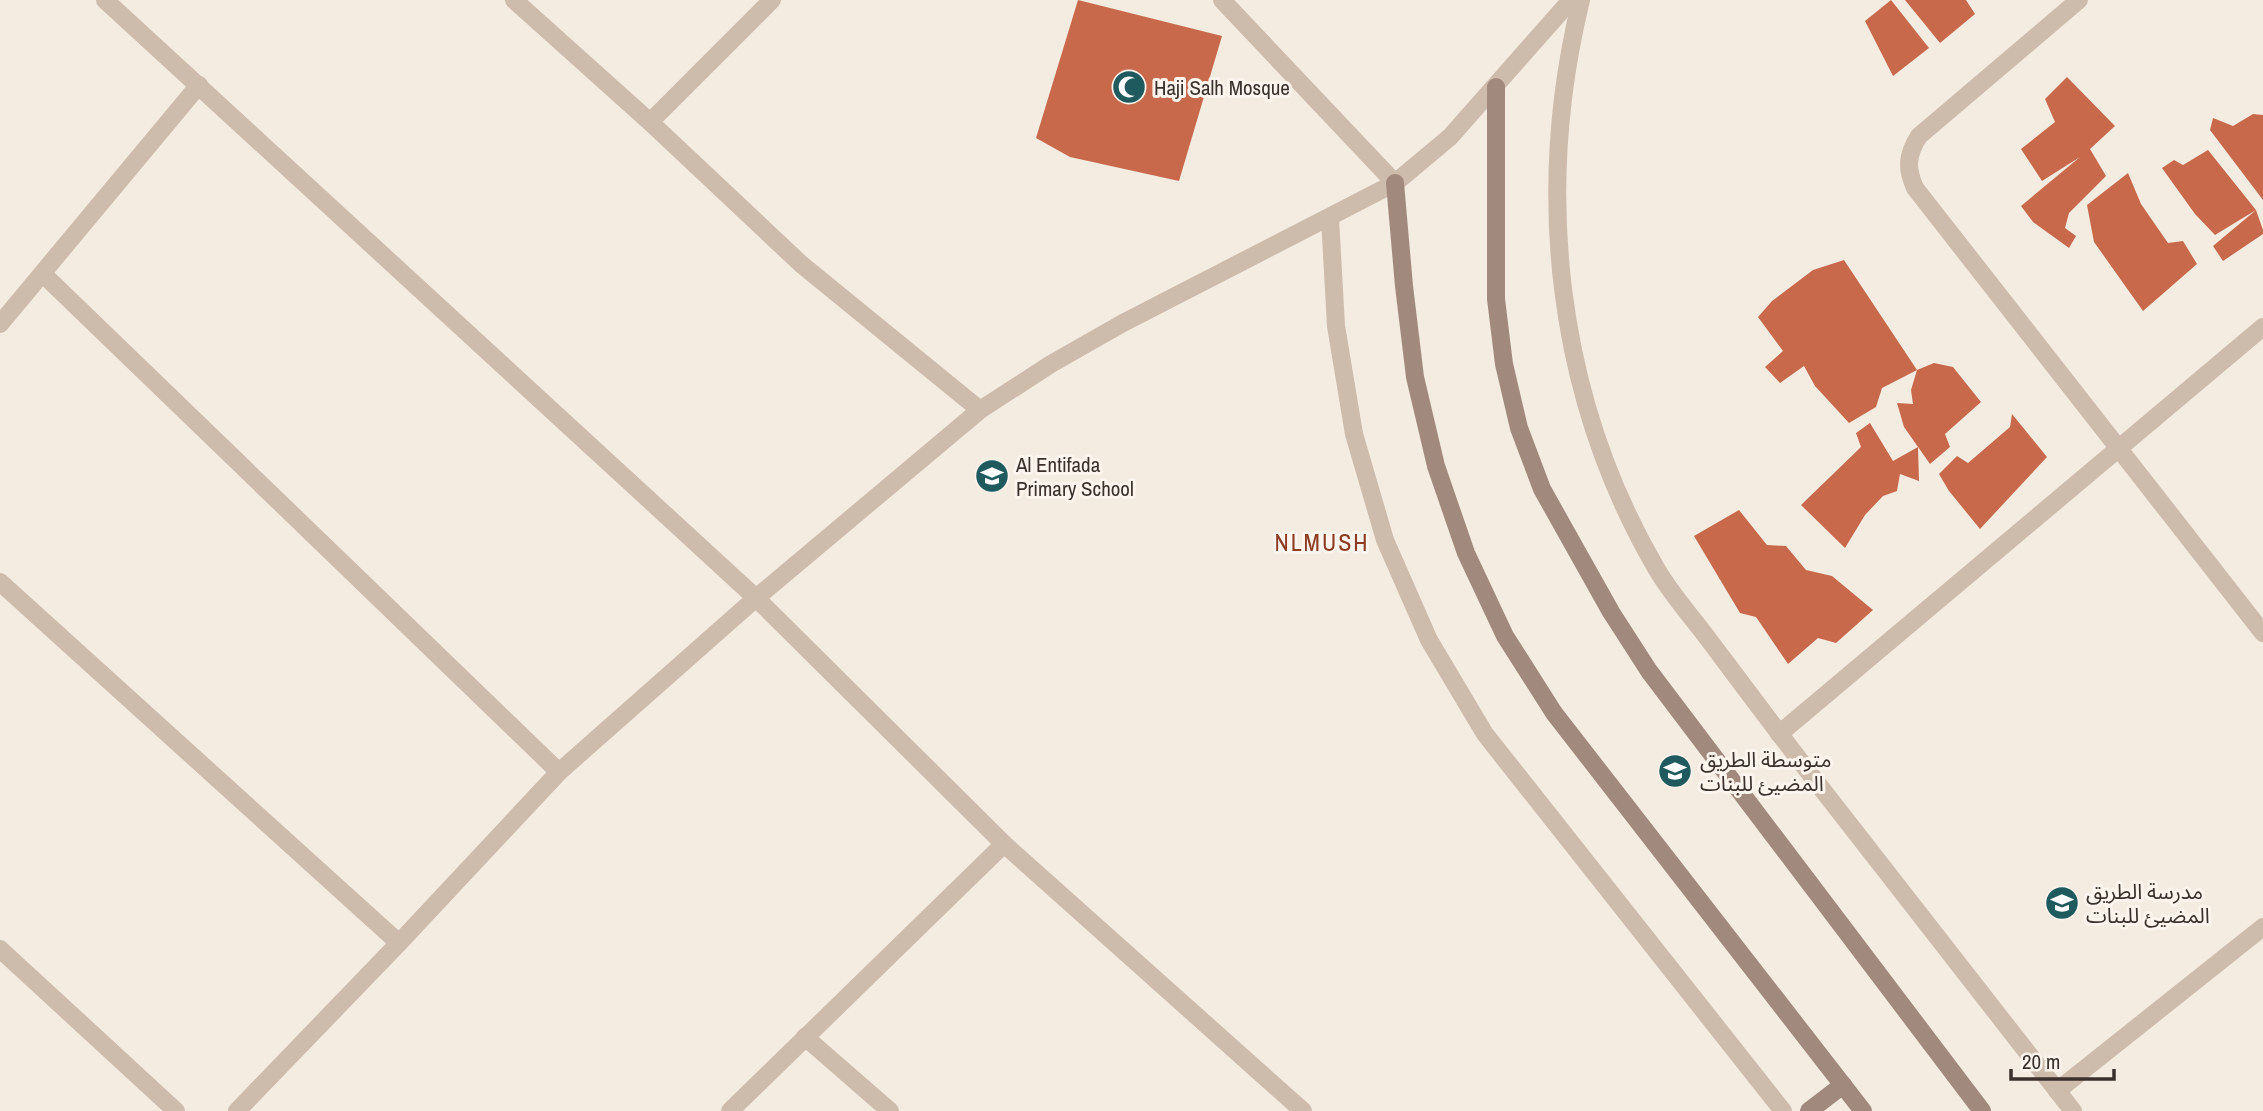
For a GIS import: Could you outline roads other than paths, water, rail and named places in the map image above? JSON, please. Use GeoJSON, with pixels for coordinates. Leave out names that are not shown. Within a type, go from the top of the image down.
{"type":"FeatureCollection","features":[{"type":"Feature","properties":{"kind":"main road"},"geometry":{"type":"LineString","coordinates":[[1496,87],[1496,299],[1504,364],[1519,428],[1542,489],[1611,612],[1649,671],[1982,1111]]}},
{"type":"Feature","properties":{"kind":"main road"},"geometry":{"type":"LineString","coordinates":[[1395,183],[1415,377],[1436,466],[1466,553],[1506,635],[1554,713],[1863,1111]]}},
{"type":"Feature","properties":{"kind":"main road"},"geometry":{"type":"LineString","coordinates":[[1809,1111],[1843,1085]]}},
{"type":"Feature","properties":{"kind":"street"},"geometry":{"type":"LineString","coordinates":[[105,0],[756,598],[1004,844],[1303,1111]]}},
{"type":"Feature","properties":{"kind":"street"},"geometry":{"type":"LineString","coordinates":[[514,0],[650,122],[801,264],[980,410]]}},
{"type":"Feature","properties":{"kind":"street"},"geometry":{"type":"LineString","coordinates":[[650,122],[772,0]]}},
{"type":"Feature","properties":{"kind":"street"},"geometry":{"type":"LineString","coordinates":[[1222,0],[1395,183]]}},
{"type":"Feature","properties":{"kind":"street"},"geometry":{"type":"LineString","coordinates":[[237,1111],[559,772],[756,598],[980,410],[1051,364],[1123,323],[1395,183],[1450,137],[1571,0]]}},
{"type":"Feature","properties":{"kind":"street"},"geometry":{"type":"LineString","coordinates":[[1581,0],[1571,42],[1559,121],[1556,201],[1561,280],[1574,359],[1596,436],[1626,510],[1657,571],[1779,734],[2073,1111]]}},
{"type":"Feature","properties":{"kind":"street"},"geometry":{"type":"LineString","coordinates":[[2079,0],[1919,136],[1908,160],[1910,176],[1915,188],[2263,634]]}},
{"type":"Feature","properties":{"kind":"street"},"geometry":{"type":"LineString","coordinates":[[0,324],[199,85]]}},
{"type":"Feature","properties":{"kind":"street"},"geometry":{"type":"LineString","coordinates":[[1330,218],[1336,326],[1354,434],[1385,540],[1429,640],[1485,734],[1783,1111]]}},
{"type":"Feature","properties":{"kind":"street"},"geometry":{"type":"LineString","coordinates":[[43,274],[559,772]]}},
{"type":"Feature","properties":{"kind":"street"},"geometry":{"type":"LineString","coordinates":[[1779,734],[2263,327]]}},
{"type":"Feature","properties":{"kind":"street"},"geometry":{"type":"LineString","coordinates":[[0,582],[399,943]]}},
{"type":"Feature","properties":{"kind":"street"},"geometry":{"type":"LineString","coordinates":[[730,1111],[1004,844]]}},
{"type":"Feature","properties":{"kind":"street"},"geometry":{"type":"LineString","coordinates":[[2057,1091],[2260,937]]}},
{"type":"Feature","properties":{"kind":"street"},"geometry":{"type":"LineString","coordinates":[[0,949],[176,1111]]}},
{"type":"Feature","properties":{"kind":"street"},"geometry":{"type":"LineString","coordinates":[[805,1037],[890,1111]]}},
{"type":"Feature","properties":{"kind":"place","name":"Haji Salh Mosque"},"geometry":{"type":"Point","coordinates":[1129,87]}},
{"type":"Feature","properties":{"kind":"place","name":"Al Entifada Primary School"},"geometry":{"type":"Point","coordinates":[992,476]}},
{"type":"Feature","properties":{"kind":"place","name":"متوسطة الطريق المضيئ للبنات"},"geometry":{"type":"Point","coordinates":[1675,771]}},
{"type":"Feature","properties":{"kind":"place","name":"مدرسة الطريق المضيئ للبنات"},"geometry":{"type":"Point","coordinates":[2062,903]}},
{"type":"Feature","properties":{"kind":"district","name":"NLMUSH"},"geometry":{"type":"Point","coordinates":[1322,542]}}]}
